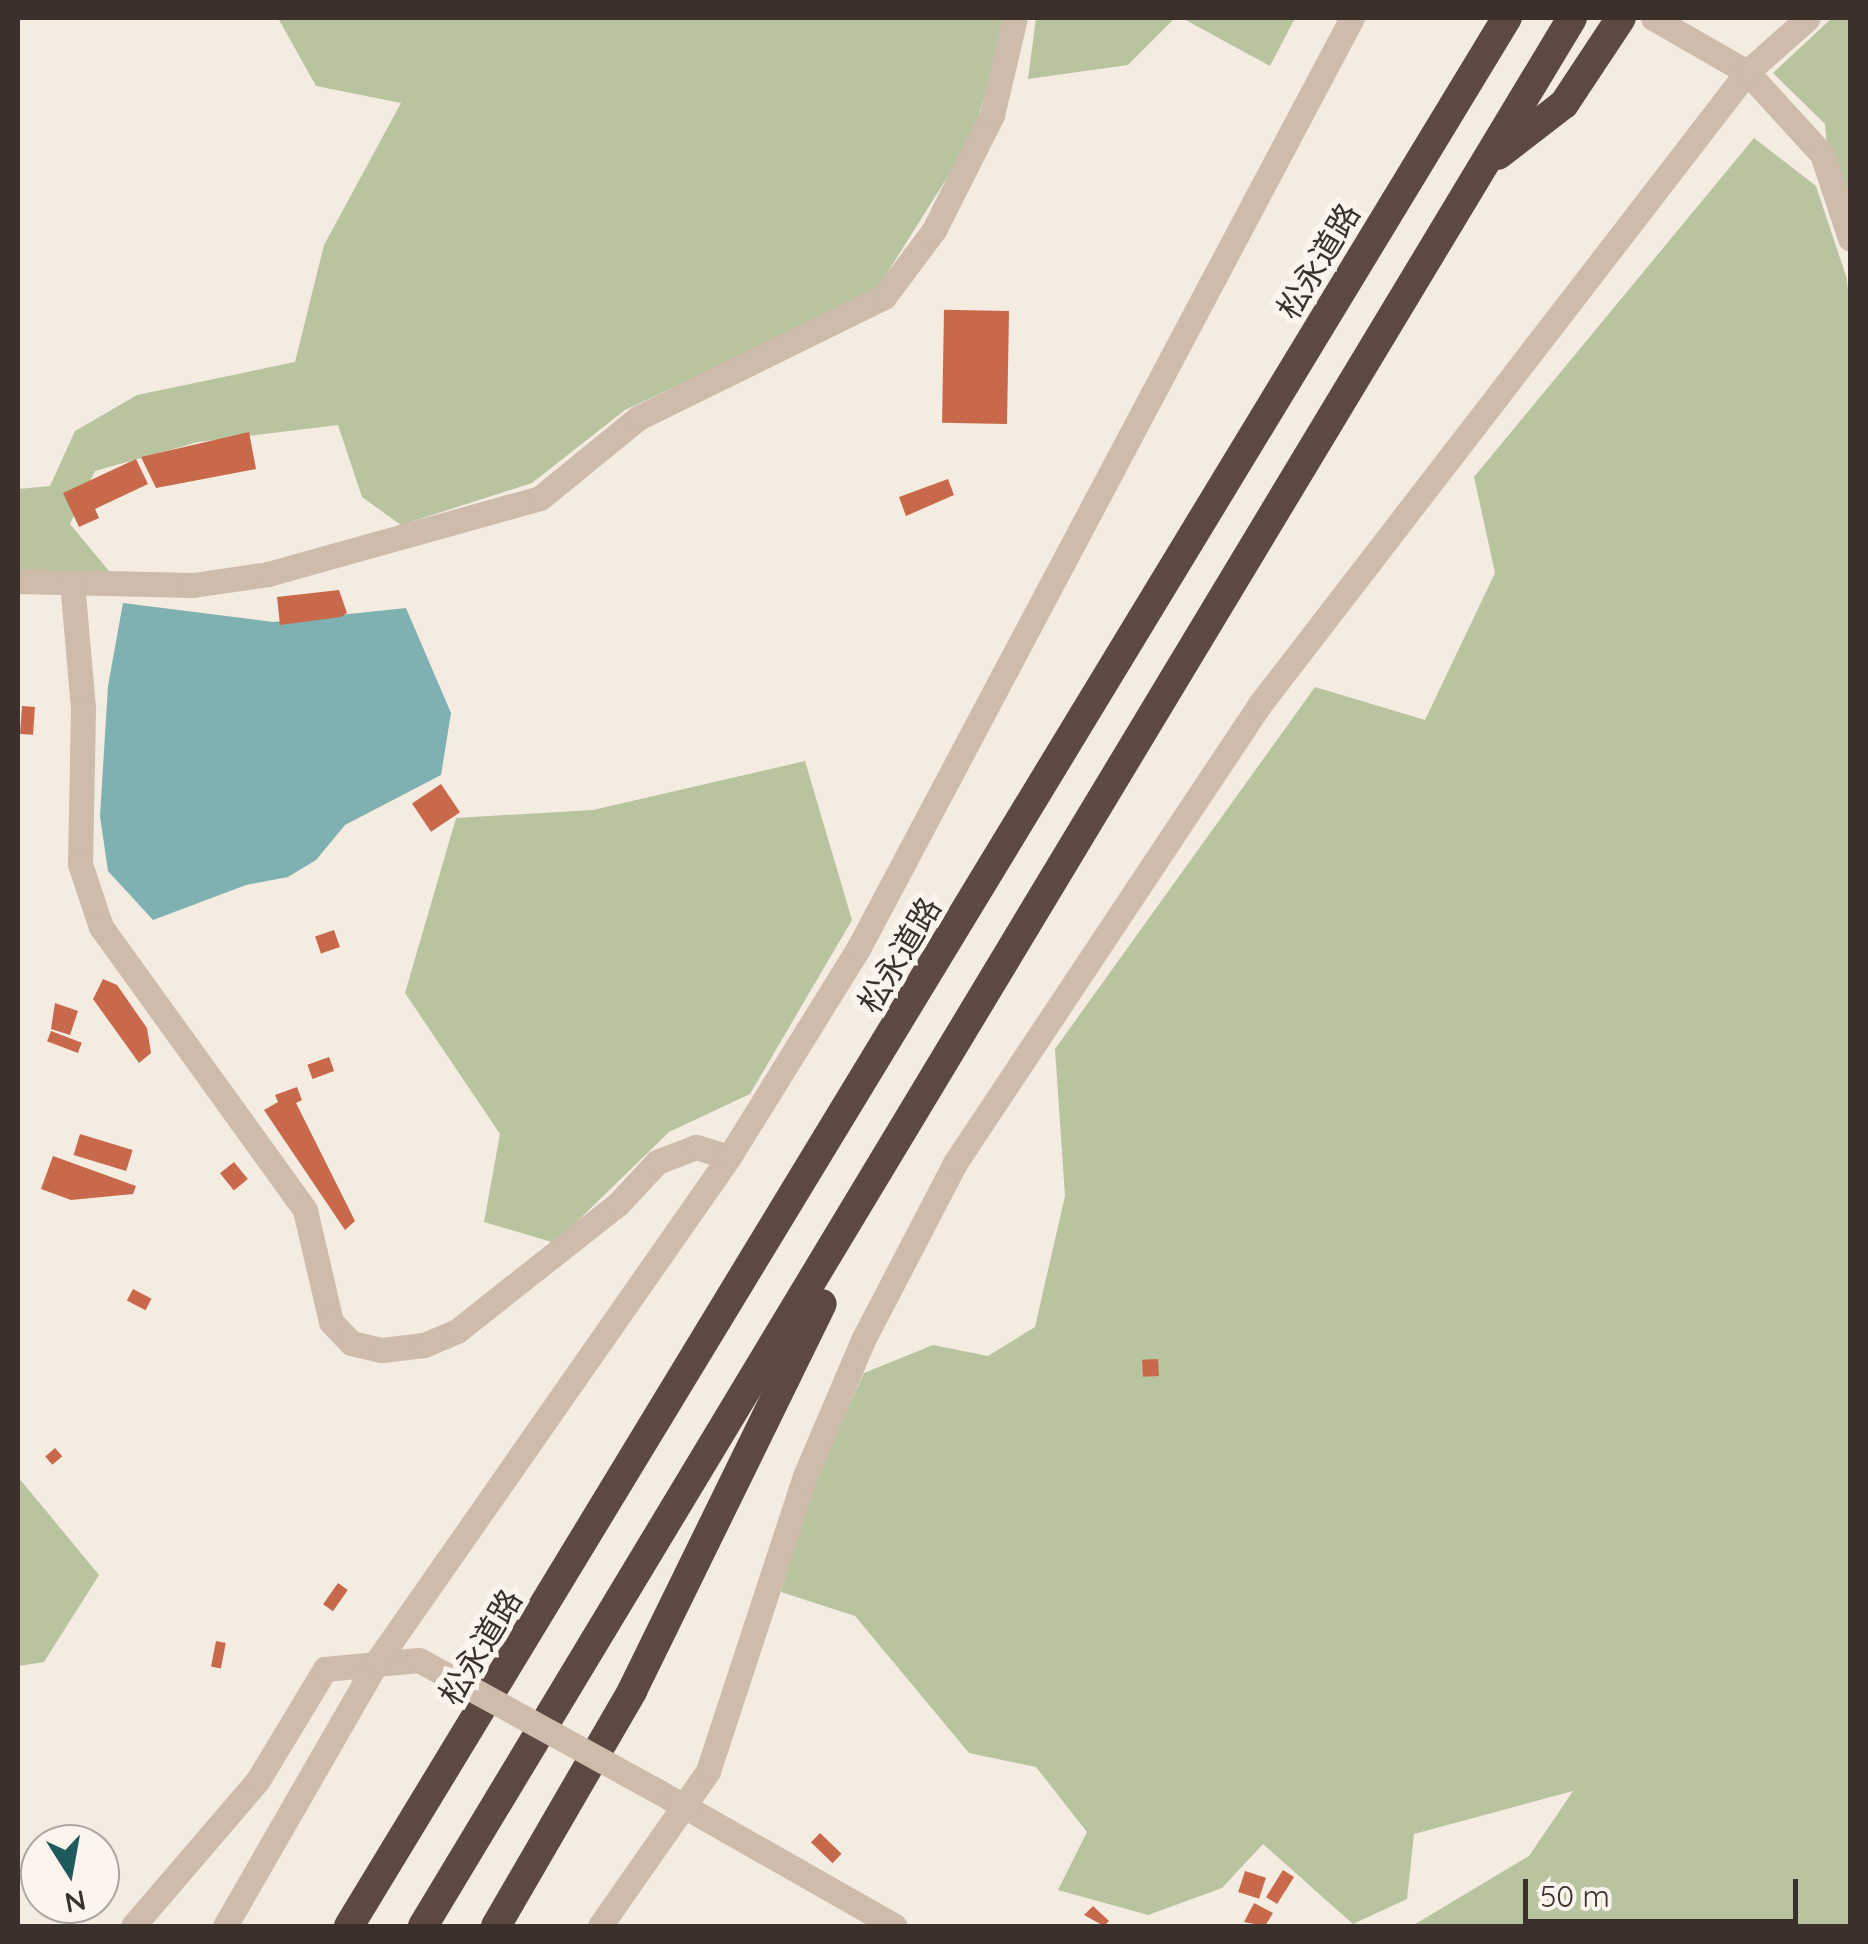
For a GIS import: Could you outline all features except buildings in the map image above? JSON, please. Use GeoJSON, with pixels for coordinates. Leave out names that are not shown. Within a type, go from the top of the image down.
{"type":"FeatureCollection","features":[{"type":"Feature","properties":{"kind":"highway","name":"松永道路"},"geometry":{"type":"LineString","coordinates":[[349,1926],[1506,18]]}},
{"type":"Feature","properties":{"kind":"highway"},"geometry":{"type":"LineString","coordinates":[[423,1926],[911,1122],[1572,18]]}},
{"type":"Feature","properties":{"kind":"highway"},"geometry":{"type":"LineString","coordinates":[[1482,167],[1564,104],[1622,18]]}},
{"type":"Feature","properties":{"kind":"highway"},"geometry":{"type":"LineString","coordinates":[[496,1926],[632,1690],[911,1122]]}},
{"type":"Feature","properties":{"kind":"street"},"geometry":{"type":"LineString","coordinates":[[18,581],[193,585],[268,574],[540,498],[638,418],[884,297],[934,230],[992,115],[1015,18]]}},
{"type":"Feature","properties":{"kind":"street"},"geometry":{"type":"LineString","coordinates":[[225,1926],[378,1660],[729,1157],[858,949],[1352,18]]}},
{"type":"Feature","properties":{"kind":"street"},"geometry":{"type":"LineString","coordinates":[[1653,18],[1747,72],[1822,154],[1850,238]]}},
{"type":"Feature","properties":{"kind":"street"},"geometry":{"type":"LineString","coordinates":[[600,1926],[708,1771],[805,1476],[864,1338],[955,1162],[1260,704],[1747,72],[1808,18]]}},
{"type":"Feature","properties":{"kind":"street"},"geometry":{"type":"LineString","coordinates":[[72,582],[83,709],[80,864],[101,927],[304,1210],[332,1322],[351,1344],[382,1350],[458,1332],[618,1204],[657,1162],[696,1147],[729,1157]]}},
{"type":"Feature","properties":{"kind":"street"},"geometry":{"type":"LineString","coordinates":[[133,1926],[258,1780],[325,1669],[378,1660],[419,1660],[895,1926]]}},
{"type":"Feature","properties":{"kind":"green space"},"geometry":{"type":"Polygon","coordinates":[[[278,18],[1008,18],[972,138],[874,294],[625,410],[532,483],[401,525],[362,497],[338,425],[198,442],[95,471],[70,524],[118,582],[18,576],[18,489],[50,486],[75,431],[137,395],[295,362],[324,245],[401,103],[316,86],[278,18]]]}},
{"type":"Feature","properties":{"kind":"green space"},"geometry":{"type":"Polygon","coordinates":[[[1036,18],[1175,18],[1128,65],[1028,79],[1036,18]]]}},
{"type":"Feature","properties":{"kind":"green space"},"geometry":{"type":"Polygon","coordinates":[[[1182,18],[1295,18],[1270,66],[1182,18]]]}},
{"type":"Feature","properties":{"kind":"green space"},"geometry":{"type":"Polygon","coordinates":[[[1832,18],[1850,18],[1850,220],[1827,149],[1825,124],[1773,73],[1832,18]]]}},
{"type":"Feature","properties":{"kind":"green space"},"geometry":{"type":"Polygon","coordinates":[[[1754,138],[1816,186],[1847,279],[1850,318],[1850,1926],[1412,1926],[1529,1856],[1573,1791],[1414,1834],[1407,1899],[1353,1924],[1263,1844],[1222,1888],[1148,1915],[1058,1890],[1087,1832],[1036,1767],[969,1753],[855,1616],[781,1592],[812,1487],[864,1373],[933,1345],[988,1356],[1035,1327],[1065,1196],[1055,1049],[1315,687],[1425,720],[1495,573],[1474,477],[1754,138]]]}},
{"type":"Feature","properties":{"kind":"green space"},"geometry":{"type":"Polygon","coordinates":[[[805,761],[852,920],[750,1094],[669,1132],[555,1243],[484,1222],[500,1134],[405,993],[456,818],[593,810],[805,761]]]}},
{"type":"Feature","properties":{"kind":"green space"},"geometry":{"type":"Polygon","coordinates":[[[18,1477],[99,1575],[44,1662],[18,1666],[18,1477]]]}},
{"type":"Feature","properties":{"kind":"water"},"geometry":{"type":"Polygon","coordinates":[[[123,603],[273,622],[406,608],[451,713],[441,775],[345,825],[316,860],[288,877],[246,885],[153,920],[108,871],[100,816],[108,686],[123,603]]]}}]}
